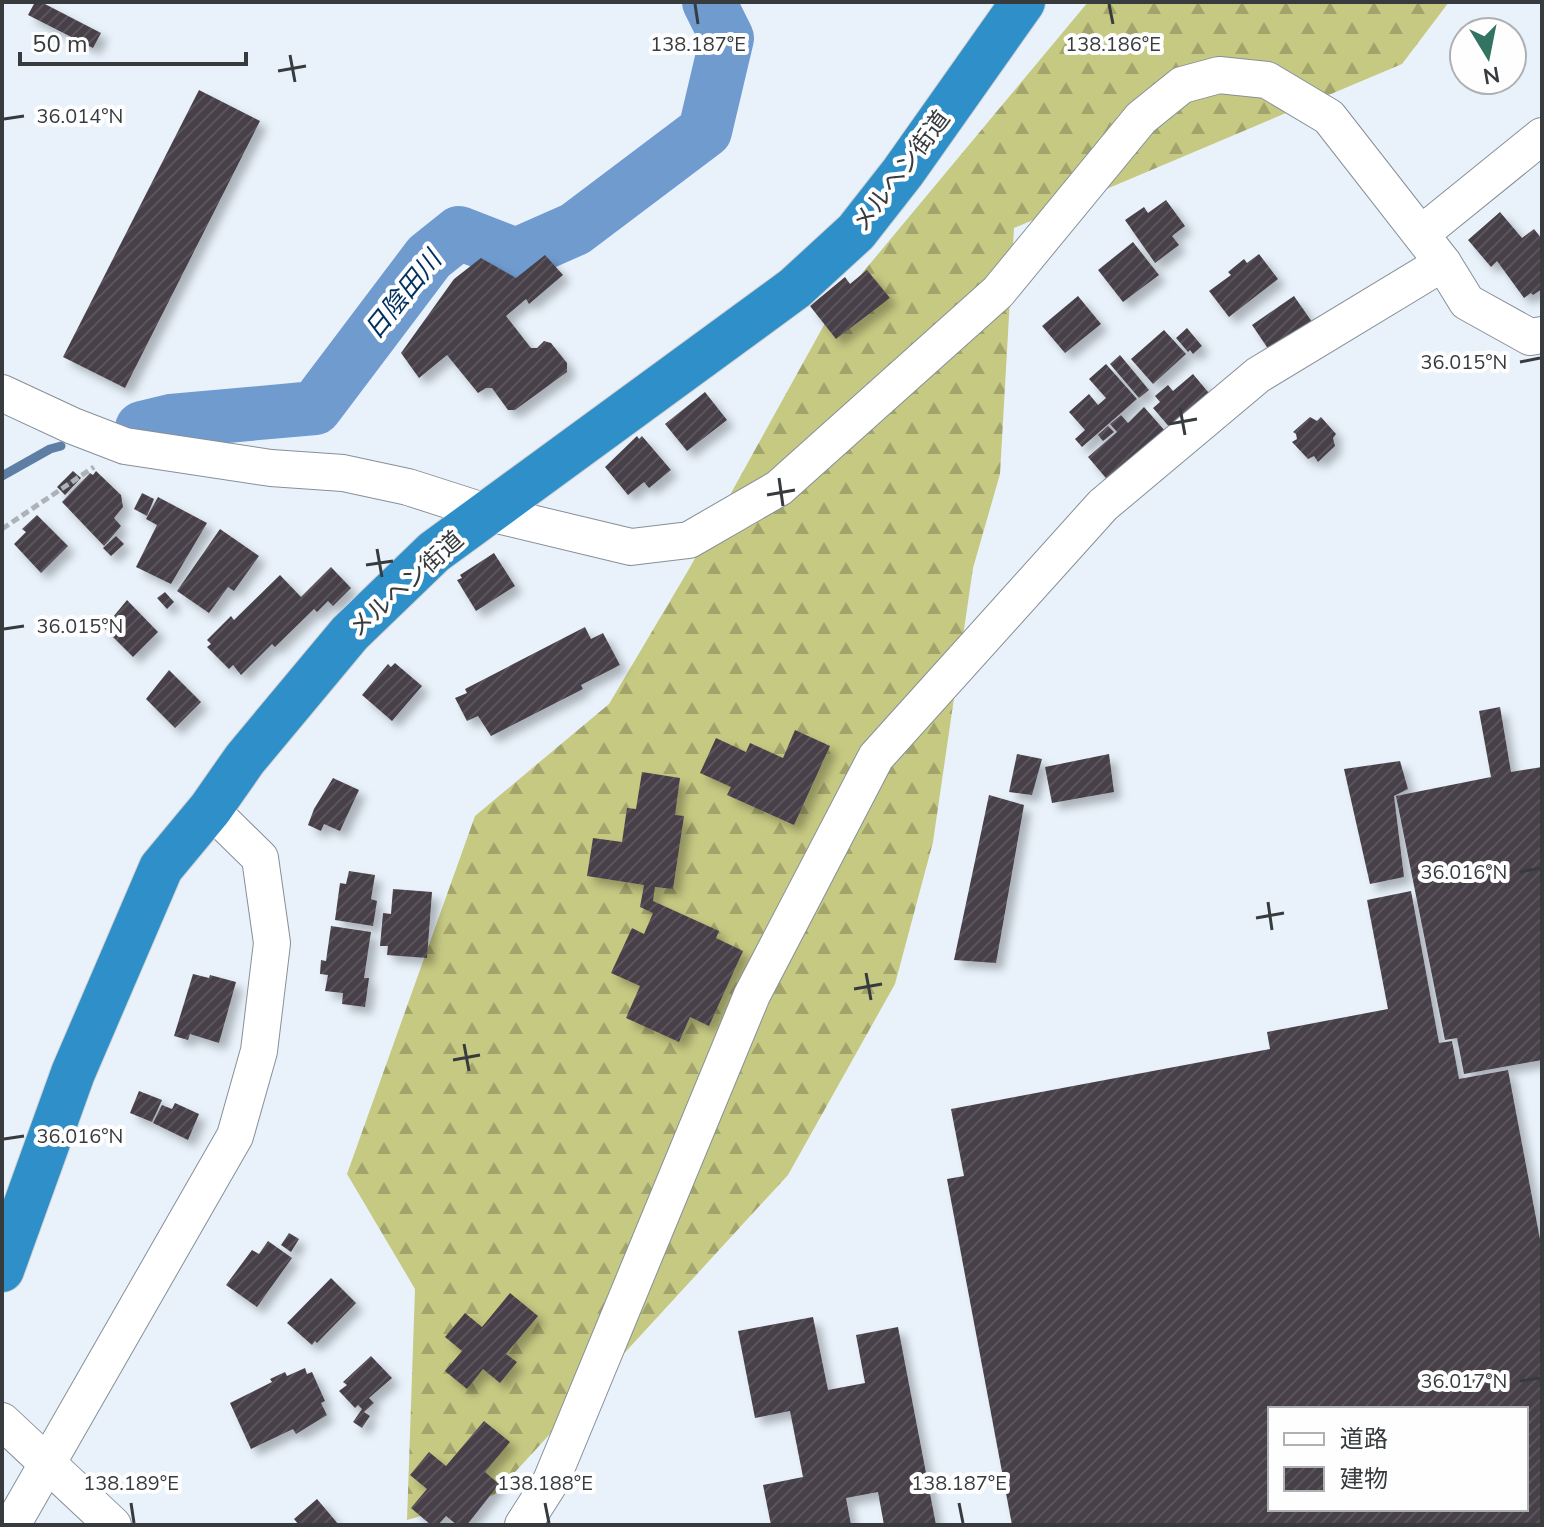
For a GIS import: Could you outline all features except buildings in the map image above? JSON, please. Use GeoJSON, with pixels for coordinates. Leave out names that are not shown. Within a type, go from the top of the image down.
{"type":"FeatureCollection","features":[{"type":"Feature","properties":{"kind":"highway","name":"メルヘン街道"},"geometry":{"type":"LineString","coordinates":[[2,1270],[73,1073],[161,868],[210,809],[245,759],[350,633],[434,552],[795,288],[856,232],[903,172],[1023,2]]}},
{"type":"Feature","properties":{"kind":"street"},"geometry":{"type":"LineString","coordinates":[[2,393],[125,446],[271,468],[343,473],[408,487],[489,513],[631,547],[689,540],[779,488],[998,292],[1141,118],[1182,85],[1219,75],[1267,80],[1329,117],[1443,263],[1467,302],[1538,339]]}},
{"type":"Feature","properties":{"kind":"street"},"geometry":{"type":"LineString","coordinates":[[1421,234],[1542,136]]}},
{"type":"Feature","properties":{"kind":"street"},"geometry":{"type":"LineString","coordinates":[[523,1525],[551,1481],[752,995],[876,757],[1103,505],[1258,375],[1443,263]]}},
{"type":"Feature","properties":{"kind":"street"},"geometry":{"type":"LineString","coordinates":[[12,1525],[235,1136],[259,1051],[272,943],[260,858],[210,809]]}},
{"type":"Feature","properties":{"kind":"street"},"geometry":{"type":"LineString","coordinates":[[2,1421],[113,1525]]}},
{"type":"Feature","properties":{"kind":"path"},"geometry":{"type":"LineString","coordinates":[[2,529],[125,446]]}},
{"type":"Feature","properties":{"kind":"green space"},"geometry":{"type":"Polygon","coordinates":[[[1088,2],[1449,2],[1402,64],[1014,228],[1000,474],[973,568],[933,842],[895,984],[788,1175],[494,1495],[407,1520],[415,1289],[347,1174],[475,816],[609,704],[689,569],[834,307],[1088,2]]]}},
{"type":"Feature","properties":{"kind":"waterway","name":"日陰田川"},"geometry":{"type":"LineString","coordinates":[[142,428],[171,421],[315,408],[429,257],[459,233],[516,255],[575,229],[705,131],[727,38],[709,2]]}},
{"type":"Feature","properties":{"kind":"waterway","name":"日陰田川"},"geometry":{"type":"LineString","coordinates":[[2,476],[61,446]]}}]}
